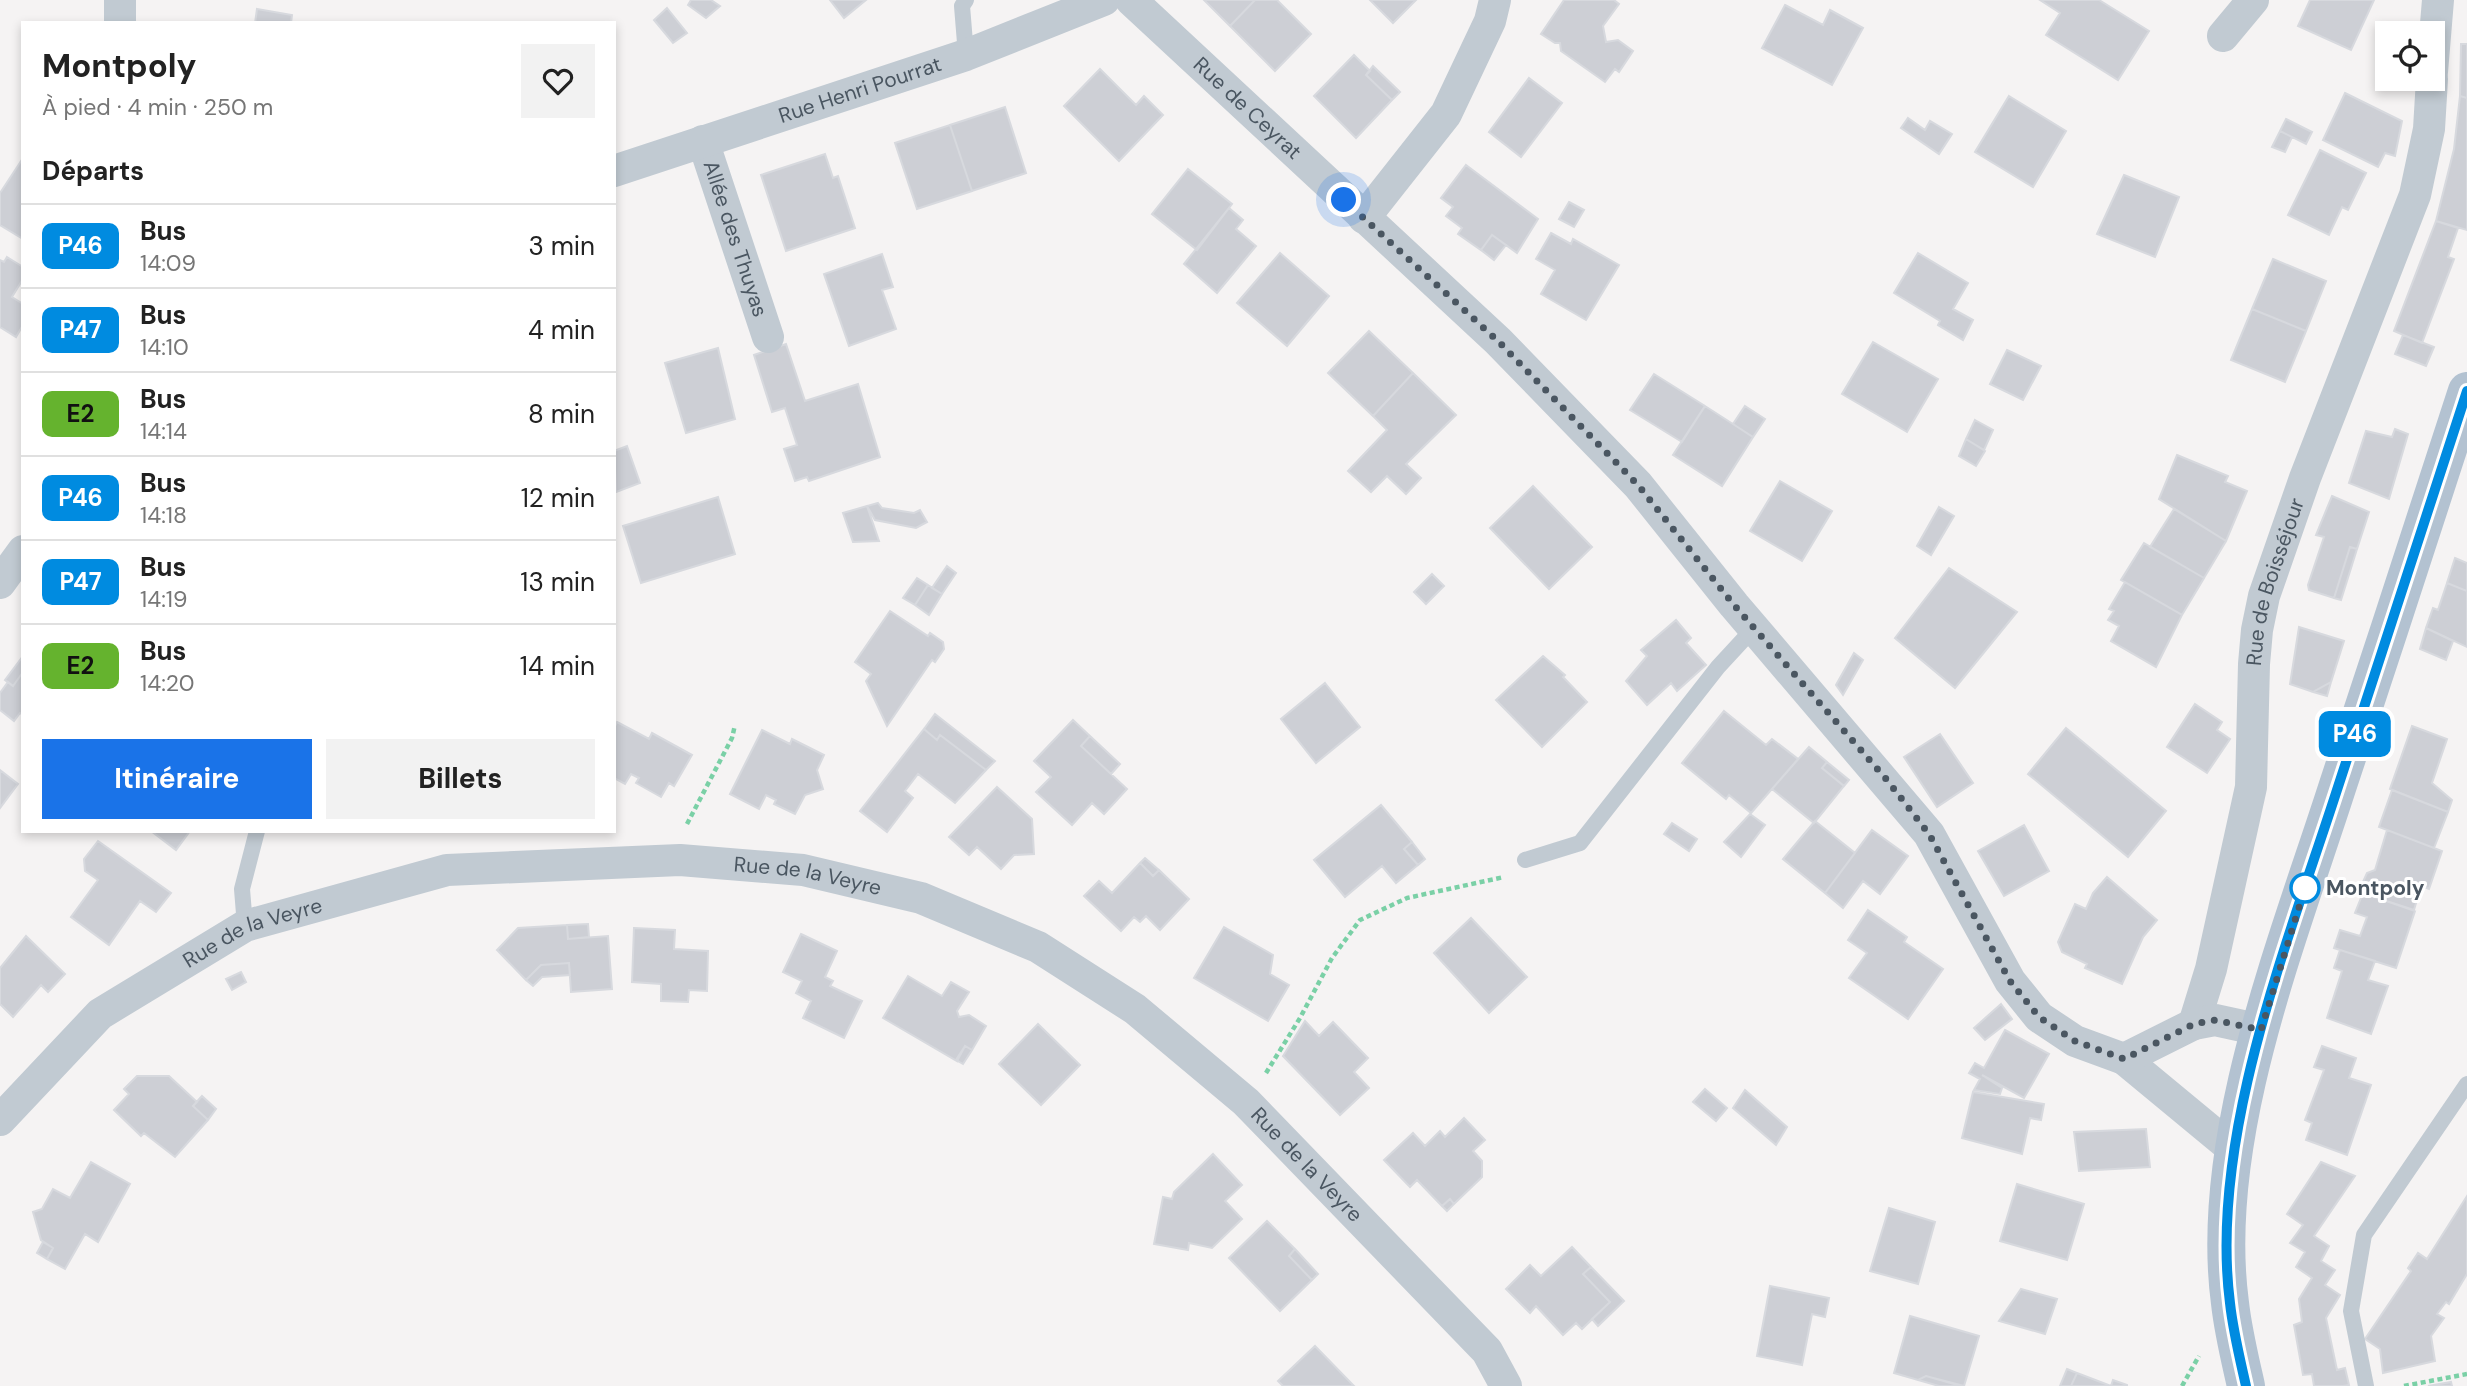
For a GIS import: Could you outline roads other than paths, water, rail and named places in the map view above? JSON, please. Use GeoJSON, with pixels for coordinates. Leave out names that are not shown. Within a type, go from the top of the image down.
{"type":"FeatureCollection","features":[{"type":"Feature","properties":{"kind":"main road"},"geometry":{"type":"LineString","coordinates":[[2246,1386],[2229,1302],[2228,1229],[2234,1150],[2261,1030],[2467,391]]}},
{"type":"Feature","properties":{"kind":"street"},"geometry":{"type":"LineString","coordinates":[[120,0],[120,21]]}},
{"type":"Feature","properties":{"kind":"street","name":"Rue Henri Pourrat"},"geometry":{"type":"LineString","coordinates":[[616,170],[966,55],[1104,0]]}},
{"type":"Feature","properties":{"kind":"street","name":"Rue de Ceyrat"},"geometry":{"type":"LineString","coordinates":[[1131,0],[1498,341],[1638,485],[1754,628],[1929,834],[2010,981],[2039,1017],[2075,1041],[2124,1059],[2234,1150]]}},
{"type":"Feature","properties":{"kind":"street"},"geometry":{"type":"LineString","coordinates":[[1364,218],[1446,114],[1490,21],[1495,0]]}},
{"type":"Feature","properties":{"kind":"street"},"geometry":{"type":"LineString","coordinates":[[2223,36],[2253,0]]}},
{"type":"Feature","properties":{"kind":"street"},"geometry":{"type":"LineString","coordinates":[[2436,21],[2438,0]]}},
{"type":"Feature","properties":{"kind":"street","name":"Rue de Boisséjour"},"geometry":{"type":"LineString","coordinates":[[2194,1024],[2211,969],[2251,787],[2254,664],[2264,596],[2291,514],[2415,195],[2429,129],[2431,91]]}},
{"type":"Feature","properties":{"kind":"street","name":"Allée des Thuyas"},"geometry":{"type":"LineString","coordinates":[[703,141],[768,337]]}},
{"type":"Feature","properties":{"kind":"street"},"geometry":{"type":"LineString","coordinates":[[0,583],[21,554]]}},
{"type":"Feature","properties":{"kind":"street","name":"Rue de la Veyre"},"geometry":{"type":"LineString","coordinates":[[0,1120],[100,1014],[245,926],[447,870],[680,859],[803,870],[921,898],[1038,947],[1135,1009],[1246,1102],[1487,1351],[1506,1386]]}},
{"type":"Feature","properties":{"kind":"street"},"geometry":{"type":"LineString","coordinates":[[2124,1059],[2194,1024],[2215,1020],[2261,1030]]}},
{"type":"Feature","properties":{"kind":"lane"},"geometry":{"type":"LineString","coordinates":[[966,0],[962,6],[966,55]]}},
{"type":"Feature","properties":{"kind":"lane"},"geometry":{"type":"LineString","coordinates":[[1525,860],[1580,843],[1718,667],[1754,628]]}},
{"type":"Feature","properties":{"kind":"lane"},"geometry":{"type":"LineString","coordinates":[[245,926],[242,888],[256,833]]}},
{"type":"Feature","properties":{"kind":"lane"},"geometry":{"type":"LineString","coordinates":[[2365,1386],[2351,1311],[2364,1235],[2467,1084]]}},
{"type":"Feature","properties":{"kind":"place","name":"Montpoly"},"geometry":{"type":"Point","coordinates":[2305,888]}}]}
